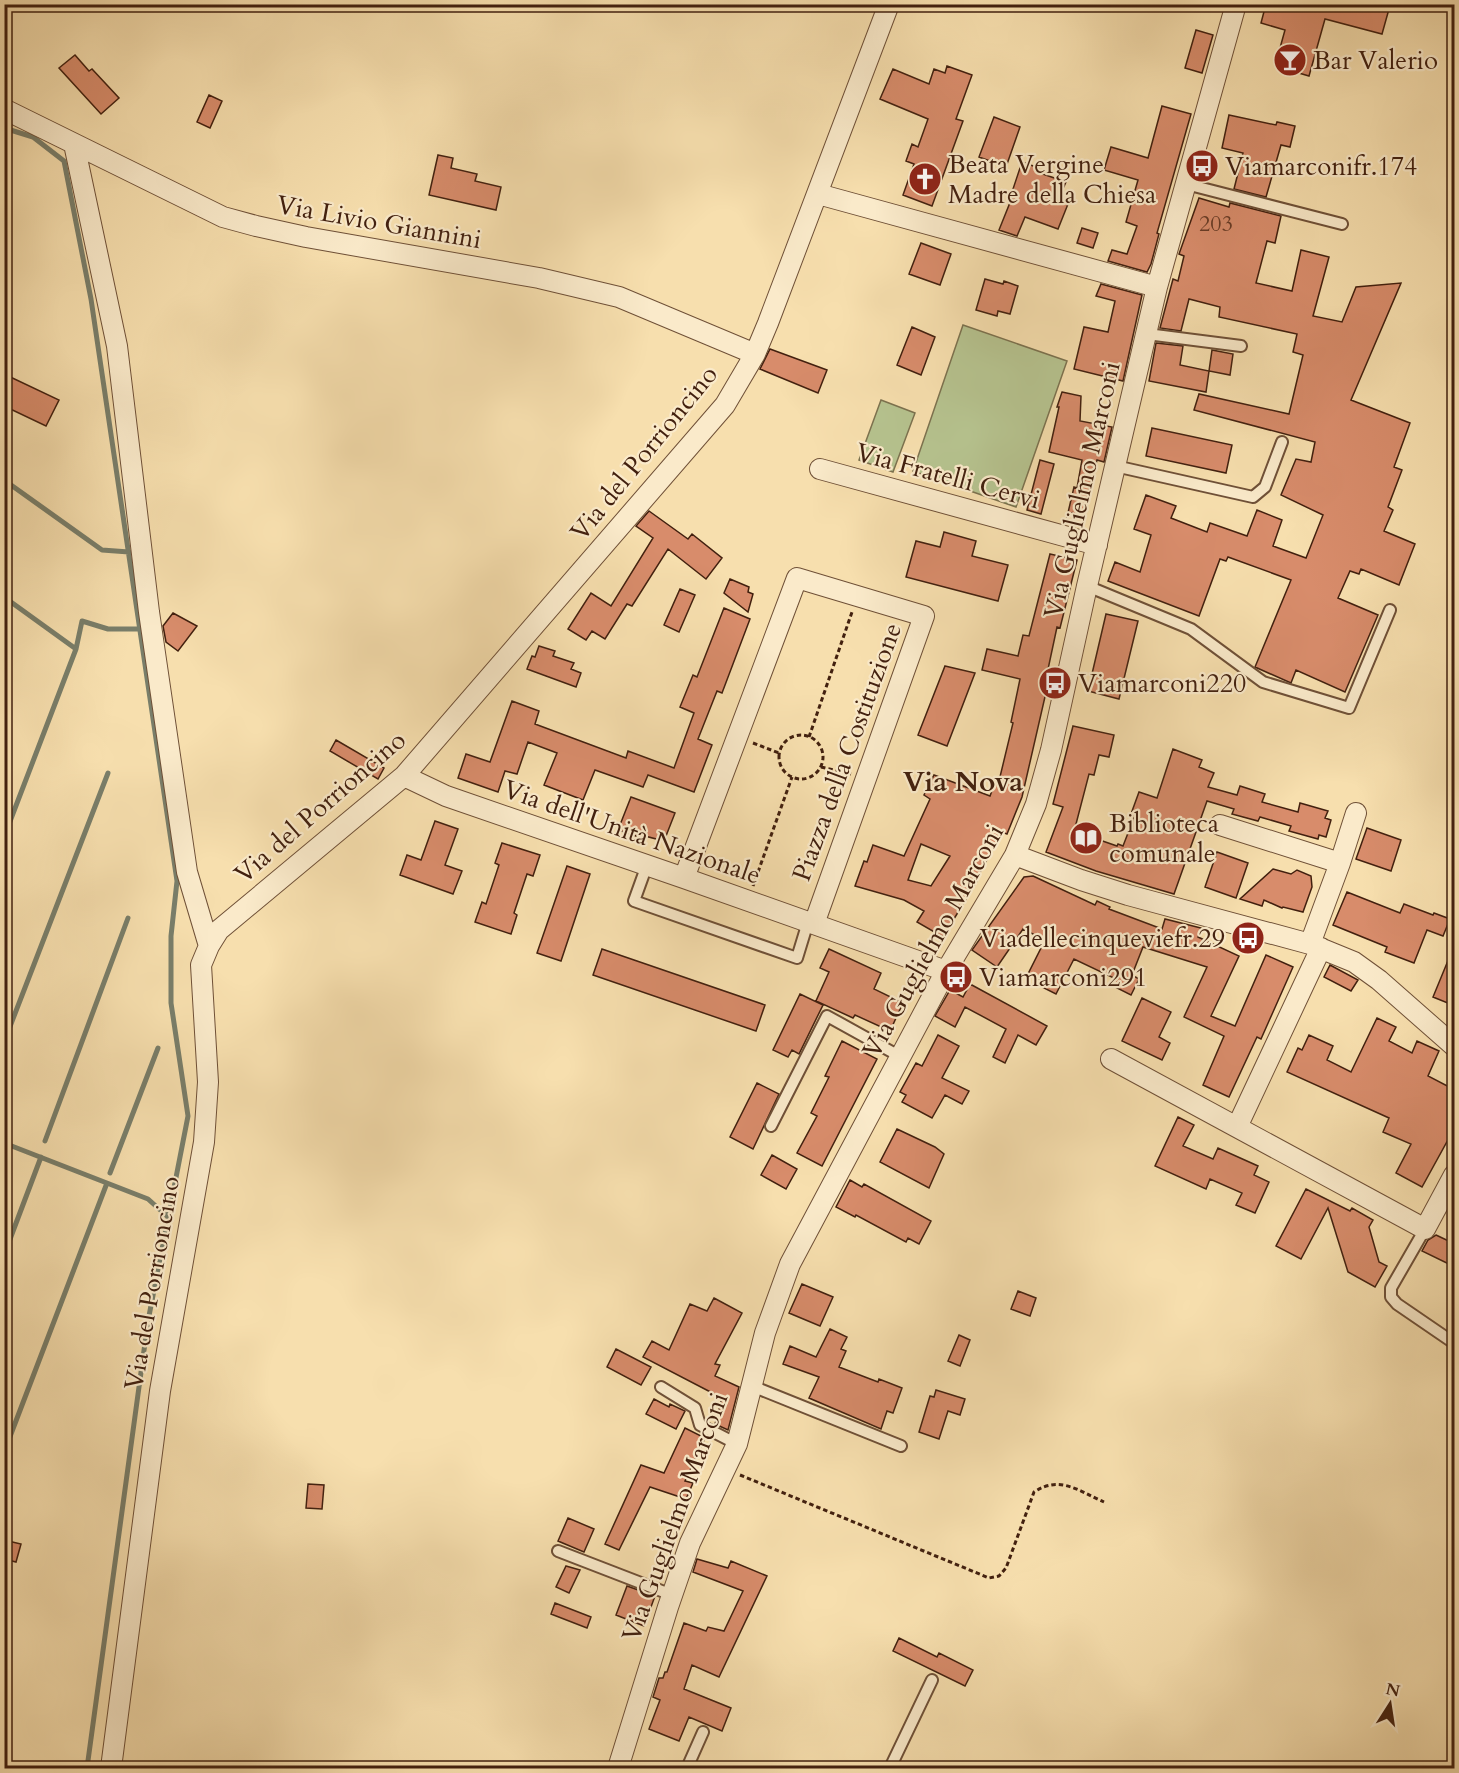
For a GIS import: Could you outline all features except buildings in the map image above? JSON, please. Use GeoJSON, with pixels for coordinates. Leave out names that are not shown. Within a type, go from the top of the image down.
{"type":"FeatureCollection","features":[{"type":"Feature","properties":{"kind":"street","name":"Via del Porrioncino"},"geometry":{"type":"LineString","coordinates":[[111,1768],[160,1391],[204,1142],[208,1082],[201,965],[209,946],[219,930],[404,776],[725,405],[755,354],[889,4]]}},
{"type":"Feature","properties":{"kind":"street","name":"Via Guglielmo Marconi"},"geometry":{"type":"LineString","coordinates":[[618,1768],[690,1543],[737,1444],[765,1334],[790,1264],[946,971],[1015,855],[1036,804],[1051,750],[1096,545],[1157,287],[1236,4]]}},
{"type":"Feature","properties":{"kind":"street","name":"Via Livio Giannini"},"geometry":{"type":"LineString","coordinates":[[4,109],[223,217],[306,237],[539,278],[619,297],[755,354]]}},
{"type":"Feature","properties":{"kind":"street"},"geometry":{"type":"LineString","coordinates":[[74,144],[117,346],[149,612],[187,872],[209,946]]}},
{"type":"Feature","properties":{"kind":"street"},"geometry":{"type":"LineString","coordinates":[[818,194],[1157,287]]}},
{"type":"Feature","properties":{"kind":"street","name":"Via Fratelli Cervi"},"geometry":{"type":"LineString","coordinates":[[820,469],[1096,545]]}},
{"type":"Feature","properties":{"kind":"street","name":"Piazza della Costituzione"},"geometry":{"type":"LineString","coordinates":[[684,878],[797,578],[924,616],[866,779],[811,923]]}},
{"type":"Feature","properties":{"kind":"street","name":"Via dell'Unità Nazionale"},"geometry":{"type":"LineString","coordinates":[[404,776],[446,796],[946,971]]}},
{"type":"Feature","properties":{"kind":"street"},"geometry":{"type":"LineString","coordinates":[[1237,1127],[1315,946],[1356,813]]}},
{"type":"Feature","properties":{"kind":"street"},"geometry":{"type":"LineString","coordinates":[[1220,825],[1340,863]]}},
{"type":"Feature","properties":{"kind":"street"},"geometry":{"type":"LineString","coordinates":[[1015,855],[1128,895],[1315,946],[1354,962],[1379,980],[1455,1046]]}},
{"type":"Feature","properties":{"kind":"street"},"geometry":{"type":"LineString","coordinates":[[1111,1059],[1425,1229],[1455,1175]]}},
{"type":"Feature","properties":{"kind":"lane"},"geometry":{"type":"LineString","coordinates":[[1186,184],[1342,224]]}},
{"type":"Feature","properties":{"kind":"lane"},"geometry":{"type":"LineString","coordinates":[[1147,334],[1241,346]]}},
{"type":"Feature","properties":{"kind":"lane"},"geometry":{"type":"LineString","coordinates":[[1115,466],[1252,497],[1265,487],[1282,442]]}},
{"type":"Feature","properties":{"kind":"lane"},"geometry":{"type":"LineString","coordinates":[[1087,586],[1191,629],[1263,682],[1349,708],[1390,610]]}},
{"type":"Feature","properties":{"kind":"lane"},"geometry":{"type":"LineString","coordinates":[[647,865],[634,901],[798,958],[811,923]]}},
{"type":"Feature","properties":{"kind":"lane"},"geometry":{"type":"LineString","coordinates":[[771,1126],[827,1016],[901,1057]]}},
{"type":"Feature","properties":{"kind":"lane"},"geometry":{"type":"LineString","coordinates":[[1425,1229],[1391,1288],[1391,1297],[1397,1304],[1455,1343]]}},
{"type":"Feature","properties":{"kind":"lane"},"geometry":{"type":"LineString","coordinates":[[752,1386],[901,1446]]}},
{"type":"Feature","properties":{"kind":"lane"},"geometry":{"type":"LineString","coordinates":[[661,1387],[695,1408],[700,1425],[737,1444]]}},
{"type":"Feature","properties":{"kind":"lane"},"geometry":{"type":"LineString","coordinates":[[558,1551],[672,1595]]}},
{"type":"Feature","properties":{"kind":"lane"},"geometry":{"type":"LineString","coordinates":[[890,1768],[932,1680]]}},
{"type":"Feature","properties":{"kind":"lane"},"geometry":{"type":"LineString","coordinates":[[687,1768],[703,1731]]}},
{"type":"Feature","properties":{"kind":"path"},"geometry":{"type":"LineString","coordinates":[[809,737],[858,597]]}},
{"type":"Feature","properties":{"kind":"path"},"geometry":{"type":"LineString","coordinates":[[737,737],[779,753]]}},
{"type":"Feature","properties":{"kind":"path"},"geometry":{"type":"LineString","coordinates":[[809,737],[820,746],[821,766],[812,777],[798,779],[781,768],[779,753],[781,747],[790,738],[809,737]]}},
{"type":"Feature","properties":{"kind":"path"},"geometry":{"type":"LineString","coordinates":[[821,766],[866,779]]}},
{"type":"Feature","properties":{"kind":"path"},"geometry":{"type":"LineString","coordinates":[[748,900],[792,777]]}},
{"type":"Feature","properties":{"kind":"path"},"geometry":{"type":"LineString","coordinates":[[724,1469],[989,1578],[999,1575],[1006,1568],[1034,1492],[1044,1485],[1055,1483],[1067,1486],[1104,1502]]}},
{"type":"Feature","properties":{"kind":"green space"},"geometry":{"type":"Polygon","coordinates":[[[963,325],[1067,361],[1016,507],[913,471],[963,325]]]}},
{"type":"Feature","properties":{"kind":"green space"},"geometry":{"type":"Polygon","coordinates":[[[881,400],[915,413],[893,472],[859,460],[881,400]]]}},
{"type":"Feature","properties":{"kind":"waterway"},"geometry":{"type":"LineString","coordinates":[[4,128],[33,137],[64,161],[91,299],[177,881],[171,936],[171,1003],[188,1116],[148,1321],[87,1768]]}},
{"type":"Feature","properties":{"kind":"waterway"},"geometry":{"type":"LineString","coordinates":[[4,480],[102,550],[129,552]]}},
{"type":"Feature","properties":{"kind":"waterway"},"geometry":{"type":"LineString","coordinates":[[4,597],[76,649]]}},
{"type":"Feature","properties":{"kind":"waterway"},"geometry":{"type":"LineString","coordinates":[[4,837],[76,649],[82,621],[108,629],[140,629]]}},
{"type":"Feature","properties":{"kind":"waterway"},"geometry":{"type":"LineString","coordinates":[[4,1042],[108,773]]}},
{"type":"Feature","properties":{"kind":"waterway"},"geometry":{"type":"LineString","coordinates":[[45,1141],[128,918]]}},
{"type":"Feature","properties":{"kind":"waterway"},"geometry":{"type":"LineString","coordinates":[[110,1173],[158,1048]]}},
{"type":"Feature","properties":{"kind":"waterway"},"geometry":{"type":"LineString","coordinates":[[4,1143],[148,1199],[168,1217]]}},
{"type":"Feature","properties":{"kind":"waterway"},"geometry":{"type":"LineString","coordinates":[[4,1255],[41,1157]]}},
{"type":"Feature","properties":{"kind":"waterway"},"geometry":{"type":"LineString","coordinates":[[6,1447],[107,1183]]}},
{"type":"Feature","properties":{"kind":"place","name":"Bar Valerio"},"geometry":{"type":"Point","coordinates":[1290,60]}},
{"type":"Feature","properties":{"kind":"place","name":"Viamarconifr.174"},"geometry":{"type":"Point","coordinates":[1202,166]}},
{"type":"Feature","properties":{"kind":"place","name":"Beata Vergine Madre della Chiesa"},"geometry":{"type":"Point","coordinates":[925,179]}},
{"type":"Feature","properties":{"kind":"place","name":"Viamarconi220"},"geometry":{"type":"Point","coordinates":[1055,683]}},
{"type":"Feature","properties":{"kind":"place","name":"Biblioteca comunale"},"geometry":{"type":"Point","coordinates":[1086,838]}},
{"type":"Feature","properties":{"kind":"place","name":"Viadellecinqueviefr.29"},"geometry":{"type":"Point","coordinates":[1248,938]}},
{"type":"Feature","properties":{"kind":"place","name":"Viamarconi291"},"geometry":{"type":"Point","coordinates":[956,977]}},
{"type":"Feature","properties":{"kind":"district","name":"Via Nova"},"geometry":{"type":"Point","coordinates":[963,782]}}]}
